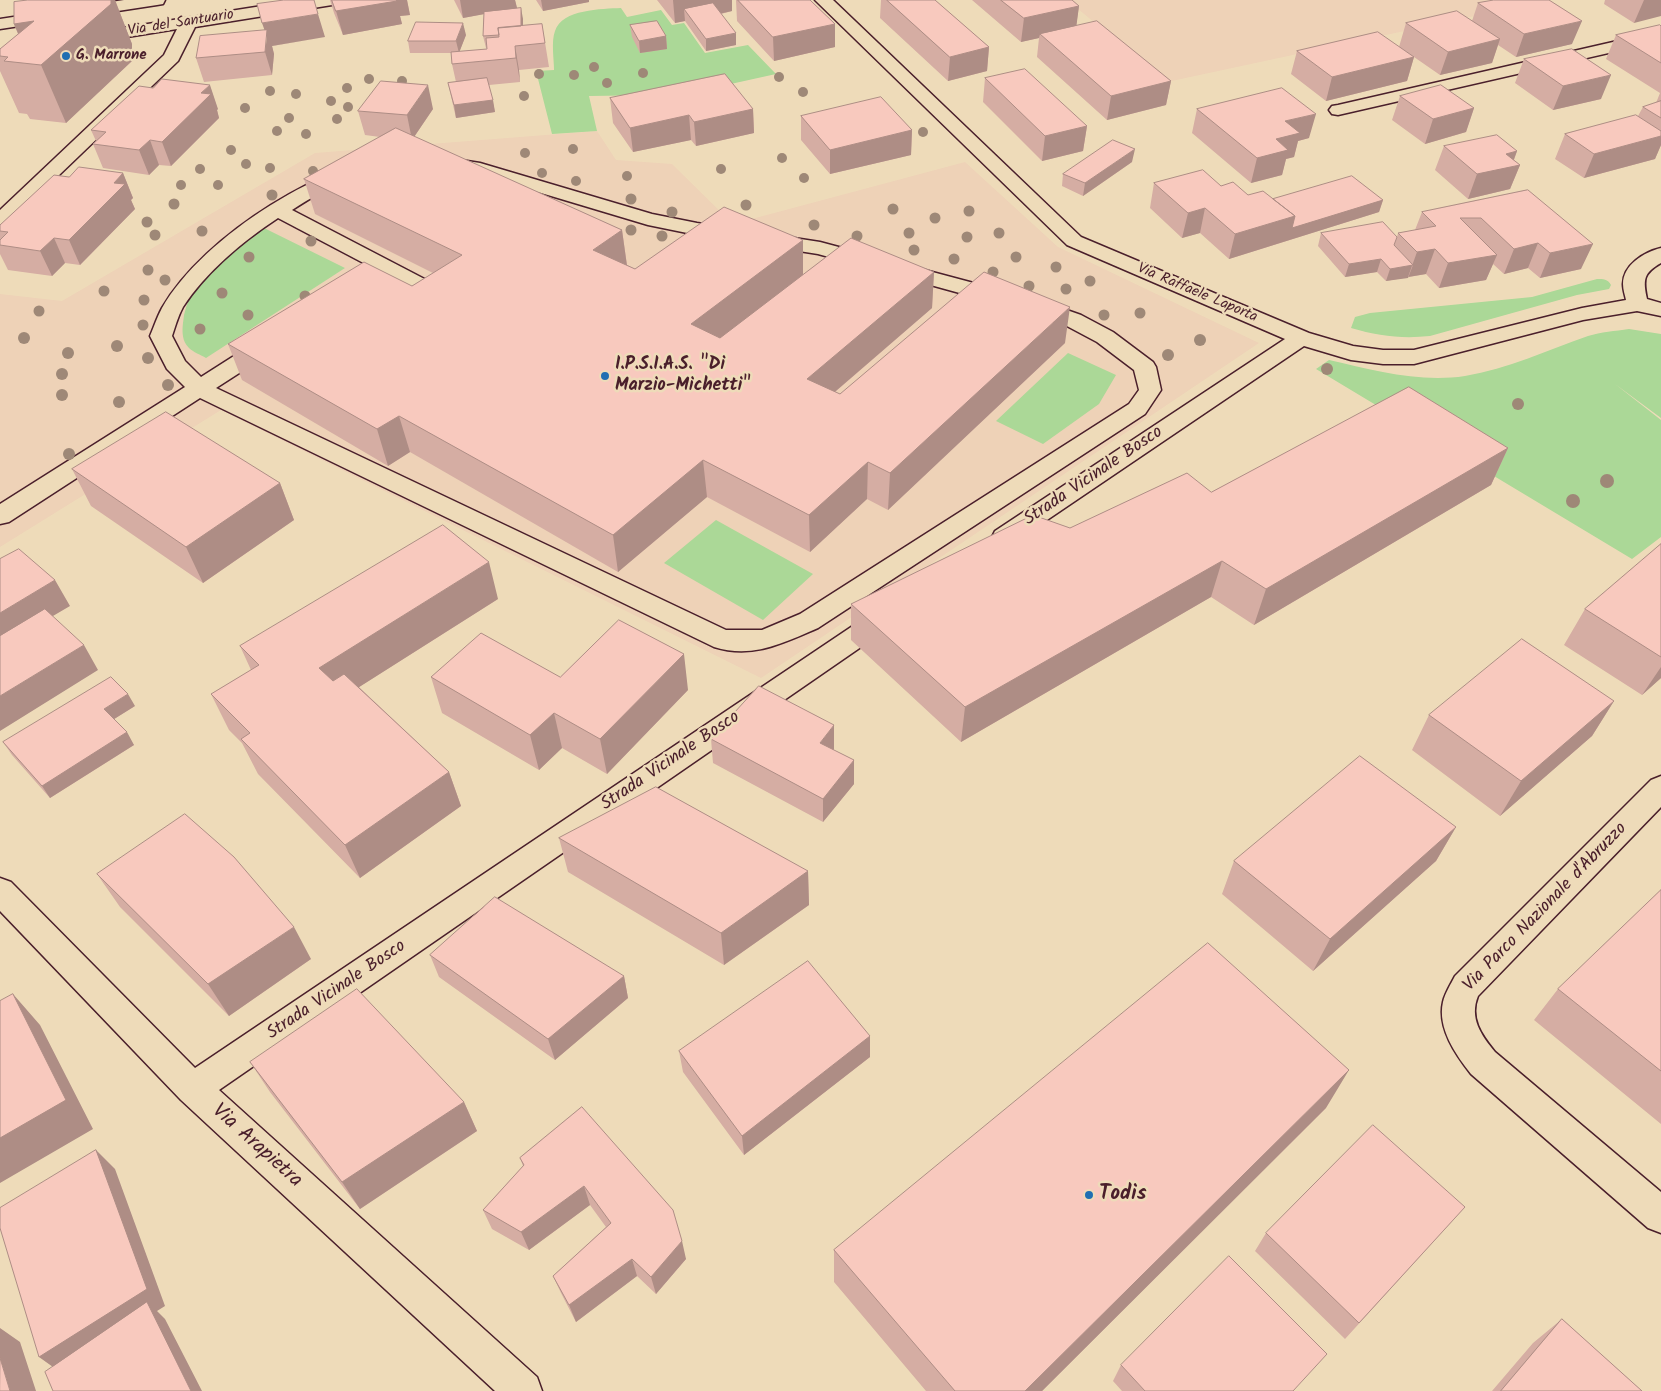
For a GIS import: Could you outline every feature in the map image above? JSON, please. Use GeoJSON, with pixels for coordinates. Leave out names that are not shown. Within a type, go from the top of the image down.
{"type":"FeatureCollection","features":[{"type":"Feature","properties":{"kind":"street"},"geometry":{"type":"LineString","coordinates":[[0,24],[157,0]]}},
{"type":"Feature","properties":{"kind":"street","name":"Via del Santuario"},"geometry":{"type":"LineString","coordinates":[[74,41],[332,0]]}},
{"type":"Feature","properties":{"kind":"street","name":"Via Raffaele Laporta"},"geometry":{"type":"LineString","coordinates":[[823,0],[1074,241],[1301,338],[1351,353],[1383,358],[1414,357],[1582,314],[1637,305],[1650,306],[1661,310]]}},
{"type":"Feature","properties":{"kind":"street"},"geometry":{"type":"LineString","coordinates":[[0,220],[172,57],[189,22]]}},
{"type":"Feature","properties":{"kind":"street"},"geometry":{"type":"LineString","coordinates":[[1338,110],[1661,36]]}},
{"type":"Feature","properties":{"kind":"street"},"geometry":{"type":"LineString","coordinates":[[410,158],[473,167],[648,219],[697,229],[820,248],[1033,306],[1073,320],[1105,337],[1145,367],[1150,390],[1136,409],[810,621],[764,640],[723,640],[199,388],[175,364],[160,336],[173,306],[199,273],[235,241],[277,210],[326,184],[378,162],[410,158]]}},
{"type":"Feature","properties":{"kind":"street"},"geometry":{"type":"LineString","coordinates":[[277,210],[429,289]]}},
{"type":"Feature","properties":{"kind":"street"},"geometry":{"type":"LineString","coordinates":[[1637,305],[1633,283],[1640,266],[1661,254]]}},
{"type":"Feature","properties":{"kind":"street"},"geometry":{"type":"LineString","coordinates":[[331,304],[388,268]]}},
{"type":"Feature","properties":{"kind":"street"},"geometry":{"type":"LineString","coordinates":[[0,516],[281,336]]}},
{"type":"Feature","properties":{"kind":"street","name":"Strada Vicinale Bosco"},"geometry":{"type":"LineString","coordinates":[[980,553],[1301,338]]}},
{"type":"Feature","properties":{"kind":"street","name":"Strada Vicinale Bosco"},"geometry":{"type":"LineString","coordinates":[[193,1089],[899,607]]}},
{"type":"Feature","properties":{"kind":"street","name":"Via Parco Nazionale d'Abruzzo"},"geometry":{"type":"LineString","coordinates":[[1661,788],[1466,986],[1458,1004],[1460,1022],[1469,1045],[1483,1063],[1661,1215]]}},
{"type":"Feature","properties":{"kind":"street","name":"Via Arapietra"},"geometry":{"type":"LineString","coordinates":[[0,891],[193,1089],[523,1391]]}},
{"type":"Feature","properties":{"kind":"shaded area"},"geometry":{"type":"Polygon","coordinates":[[[1067,0],[1549,0],[1167,82],[1067,0]]]}},
{"type":"Feature","properties":{"kind":"shaded area","name":"I.P.S.I.A.S. \"Di Marzio-Michetti\""},"geometry":{"type":"Polygon","coordinates":[[[597,131],[616,160],[672,164],[733,224],[965,162],[1058,247],[1259,343],[761,678],[221,410],[0,547],[0,294],[62,301],[315,153],[597,131]]]}},
{"type":"Feature","properties":{"kind":"green space"},"geometry":{"type":"Polygon","coordinates":[[[621,8],[627,17],[661,10],[672,25],[684,23],[705,53],[748,45],[776,74],[708,89],[661,95],[589,96],[597,131],[552,134],[536,71],[554,70],[553,45],[555,31],[559,24],[574,14],[621,8]]]}},
{"type":"Feature","properties":{"kind":"green space"},"geometry":{"type":"Polygon","coordinates":[[[262,227],[345,268],[206,358],[191,349],[184,339],[183,326],[186,307],[201,279],[224,256],[262,227]]]}},
{"type":"Feature","properties":{"kind":"green space"},"geometry":{"type":"Polygon","coordinates":[[[1603,279],[1608,282],[1611,285],[1609,289],[1577,295],[1430,336],[1390,336],[1351,328],[1355,317],[1370,313],[1532,297],[1603,279]]]}},
{"type":"Feature","properties":{"kind":"green space"},"geometry":{"type":"Polygon","coordinates":[[[1629,329],[1661,334],[1661,418],[1615,384],[1661,420],[1661,537],[1632,559],[1316,369],[1329,360],[1413,377],[1448,378],[1465,376],[1497,369],[1588,336],[1629,329]]]}},
{"type":"Feature","properties":{"kind":"green space"},"geometry":{"type":"Polygon","coordinates":[[[1068,353],[1116,375],[1099,404],[1043,444],[996,421],[1068,353]]]}},
{"type":"Feature","properties":{"kind":"green space"},"geometry":{"type":"Polygon","coordinates":[[[716,520],[813,574],[763,620],[664,563],[716,520]]]}},
{"type":"Feature","properties":{"kind":"building"},"geometry":{"type":"Polygon","coordinates":[[[28,0],[111,0],[111,4],[41,65],[4,61],[8,57],[0,56],[0,49],[34,21],[14,24],[14,2],[28,0]]]}},
{"type":"Feature","properties":{"kind":"building"},"geometry":{"type":"Polygon","coordinates":[[[284,0],[314,0],[318,14],[262,23],[257,4],[284,0]]]}},
{"type":"Feature","properties":{"kind":"building"},"geometry":{"type":"Polygon","coordinates":[[[332,0],[396,0],[397,1],[336,11],[332,0]]]}},
{"type":"Feature","properties":{"kind":"building"},"geometry":{"type":"Polygon","coordinates":[[[738,0],[810,0],[835,24],[773,37],[738,0]]]}},
{"type":"Feature","properties":{"kind":"building"},"geometry":{"type":"Polygon","coordinates":[[[887,0],[935,0],[989,47],[950,57],[887,0]]]}},
{"type":"Feature","properties":{"kind":"building"},"geometry":{"type":"Polygon","coordinates":[[[1001,0],[1072,0],[1079,6],[1024,18],[1001,0]]]}},
{"type":"Feature","properties":{"kind":"building"},"geometry":{"type":"Polygon","coordinates":[[[1494,0],[1549,0],[1582,21],[1524,34],[1478,3],[1494,0]]]}},
{"type":"Feature","properties":{"kind":"building"},"geometry":{"type":"Polygon","coordinates":[[[713,3],[736,33],[706,39],[684,9],[713,3]]]}},
{"type":"Feature","properties":{"kind":"building"},"geometry":{"type":"Polygon","coordinates":[[[521,8],[521,26],[498,28],[499,35],[483,36],[484,12],[521,8]]]}},
{"type":"Feature","properties":{"kind":"building"},"geometry":{"type":"Polygon","coordinates":[[[1457,11],[1500,39],[1448,52],[1406,23],[1457,11]]]}},
{"type":"Feature","properties":{"kind":"building"},"geometry":{"type":"Polygon","coordinates":[[[657,21],[666,36],[639,41],[630,25],[657,21]]]}},
{"type":"Feature","properties":{"kind":"building"},"geometry":{"type":"Polygon","coordinates":[[[1097,21],[1171,81],[1111,96],[1040,34],[1097,21]]]}},
{"type":"Feature","properties":{"kind":"building"},"geometry":{"type":"Polygon","coordinates":[[[416,22],[463,23],[456,41],[408,41],[416,22]]]}},
{"type":"Feature","properties":{"kind":"building"},"geometry":{"type":"Polygon","coordinates":[[[542,24],[545,43],[515,46],[516,58],[452,64],[451,52],[487,49],[486,38],[499,37],[498,28],[542,24]]]}},
{"type":"Feature","properties":{"kind":"building"},"geometry":{"type":"Polygon","coordinates":[[[1660,25],[1661,63],[1616,35],[1660,25]]]}},
{"type":"Feature","properties":{"kind":"building"},"geometry":{"type":"Polygon","coordinates":[[[267,30],[265,52],[196,58],[200,36],[267,30]]]}},
{"type":"Feature","properties":{"kind":"building"},"geometry":{"type":"Polygon","coordinates":[[[1378,32],[1414,57],[1332,77],[1297,51],[1378,32]]]}},
{"type":"Feature","properties":{"kind":"building"},"geometry":{"type":"Polygon","coordinates":[[[1572,49],[1611,75],[1563,86],[1524,59],[1572,49]]]}},
{"type":"Feature","properties":{"kind":"building"},"geometry":{"type":"Polygon","coordinates":[[[1025,69],[1087,126],[1045,136],[985,78],[1025,69]]]}},
{"type":"Feature","properties":{"kind":"building"},"geometry":{"type":"Polygon","coordinates":[[[725,74],[753,109],[694,122],[689,115],[630,128],[610,98],[725,74]]]}},
{"type":"Feature","properties":{"kind":"building"},"geometry":{"type":"Polygon","coordinates":[[[487,78],[493,100],[454,105],[448,83],[487,78]]]}},
{"type":"Feature","properties":{"kind":"building"},"geometry":{"type":"Polygon","coordinates":[[[162,79],[210,85],[201,93],[211,94],[162,142],[150,140],[139,150],[93,144],[106,132],[91,130],[139,86],[153,88],[162,79]]]}},
{"type":"Feature","properties":{"kind":"building"},"geometry":{"type":"Polygon","coordinates":[[[381,81],[428,85],[407,115],[358,111],[381,81]]]}},
{"type":"Feature","properties":{"kind":"building"},"geometry":{"type":"Polygon","coordinates":[[[1441,85],[1474,108],[1433,119],[1400,96],[1441,85]]]}},
{"type":"Feature","properties":{"kind":"building"},"geometry":{"type":"Polygon","coordinates":[[[1282,88],[1316,114],[1285,121],[1300,133],[1276,139],[1288,150],[1257,158],[1197,109],[1282,88]]]}},
{"type":"Feature","properties":{"kind":"building"},"geometry":{"type":"Polygon","coordinates":[[[881,97],[912,130],[830,150],[801,116],[881,97]]]}},
{"type":"Feature","properties":{"kind":"building"},"geometry":{"type":"Polygon","coordinates":[[[1661,101],[1661,118],[1643,107],[1661,101]]]}},
{"type":"Feature","properties":{"kind":"building"},"geometry":{"type":"Polygon","coordinates":[[[1636,115],[1661,131],[1661,136],[1594,154],[1565,134],[1636,115]]]}},
{"type":"Feature","properties":{"kind":"building"},"geometry":{"type":"Polygon","coordinates":[[[396,128],[622,230],[593,250],[635,269],[724,207],[803,240],[691,324],[720,338],[851,238],[934,272],[807,379],[840,394],[984,272],[1070,307],[890,473],[868,462],[809,515],[703,460],[613,535],[399,416],[377,429],[228,344],[364,262],[412,286],[462,255],[304,179],[396,128]]]}},
{"type":"Feature","properties":{"kind":"building"},"geometry":{"type":"Polygon","coordinates":[[[1497,135],[1517,151],[1506,154],[1520,165],[1477,174],[1444,146],[1497,135]]]}},
{"type":"Feature","properties":{"kind":"building"},"geometry":{"type":"Polygon","coordinates":[[[1113,140],[1135,149],[1085,183],[1063,174],[1113,140]]]}},
{"type":"Feature","properties":{"kind":"building"},"geometry":{"type":"Polygon","coordinates":[[[79,167],[123,173],[114,183],[125,184],[69,240],[54,238],[40,251],[0,245],[0,240],[8,232],[0,231],[0,225],[54,175],[69,177],[79,167]]]}},
{"type":"Feature","properties":{"kind":"building"},"geometry":{"type":"Polygon","coordinates":[[[1203,170],[1221,186],[1233,182],[1248,195],[1263,191],[1295,216],[1235,234],[1205,208],[1188,213],[1154,183],[1203,170]]]}},
{"type":"Feature","properties":{"kind":"building"},"geometry":{"type":"Polygon","coordinates":[[[1352,176],[1383,200],[1292,228],[1295,216],[1273,199],[1352,176]]]}},
{"type":"Feature","properties":{"kind":"building"},"geometry":{"type":"Polygon","coordinates":[[[1528,190],[1593,244],[1550,253],[1538,243],[1514,249],[1481,218],[1460,218],[1497,255],[1448,263],[1435,249],[1417,252],[1398,233],[1436,226],[1422,212],[1528,190]]]}},
{"type":"Feature","properties":{"kind":"building"},"geometry":{"type":"Polygon","coordinates":[[[1383,222],[1397,237],[1394,245],[1413,265],[1390,269],[1381,259],[1349,264],[1321,233],[1383,222]]]}},
{"type":"Feature","properties":{"kind":"building"},"geometry":{"type":"Polygon","coordinates":[[[1409,387],[1508,448],[1266,589],[1222,561],[965,707],[851,604],[1033,515],[1070,528],[1187,473],[1211,492],[1409,387]]]}},
{"type":"Feature","properties":{"kind":"building"},"geometry":{"type":"Polygon","coordinates":[[[166,412],[280,483],[186,547],[72,469],[166,412]]]}},
{"type":"Feature","properties":{"kind":"building"},"geometry":{"type":"Polygon","coordinates":[[[443,525],[489,562],[319,668],[333,681],[344,674],[449,772],[345,845],[241,739],[250,733],[211,694],[259,665],[240,646],[443,525]]]}},
{"type":"Feature","properties":{"kind":"building"},"geometry":{"type":"Polygon","coordinates":[[[1661,544],[1661,657],[1585,609],[1661,544]]]}},
{"type":"Feature","properties":{"kind":"building"},"geometry":{"type":"Polygon","coordinates":[[[19,549],[55,580],[0,613],[0,559],[19,549]]]}},
{"type":"Feature","properties":{"kind":"building"},"geometry":{"type":"Polygon","coordinates":[[[45,609],[84,645],[0,696],[0,636],[45,609]]]}},
{"type":"Feature","properties":{"kind":"building"},"geometry":{"type":"Polygon","coordinates":[[[619,620],[684,654],[600,739],[554,713],[530,735],[431,677],[481,633],[560,677],[619,620]]]}},
{"type":"Feature","properties":{"kind":"building"},"geometry":{"type":"Polygon","coordinates":[[[1522,639],[1614,701],[1521,781],[1429,715],[1522,639]]]}},
{"type":"Feature","properties":{"kind":"building"},"geometry":{"type":"Polygon","coordinates":[[[111,677],[128,694],[104,709],[127,732],[42,786],[3,742],[111,677]]]}},
{"type":"Feature","properties":{"kind":"building"},"geometry":{"type":"Polygon","coordinates":[[[759,686],[834,725],[820,743],[854,760],[823,799],[711,739],[759,686]]]}},
{"type":"Feature","properties":{"kind":"building"},"geometry":{"type":"Polygon","coordinates":[[[1360,756],[1456,827],[1330,939],[1234,861],[1360,756]]]}},
{"type":"Feature","properties":{"kind":"building"},"geometry":{"type":"Polygon","coordinates":[[[656,787],[808,871],[721,933],[559,838],[656,787]]]}},
{"type":"Feature","properties":{"kind":"building"},"geometry":{"type":"Polygon","coordinates":[[[185,814],[234,857],[294,927],[208,984],[97,874],[185,814]]]}},
{"type":"Feature","properties":{"kind":"building"},"geometry":{"type":"Polygon","coordinates":[[[1661,890],[1661,1071],[1558,989],[1661,890]]]}},
{"type":"Feature","properties":{"kind":"building"},"geometry":{"type":"Polygon","coordinates":[[[495,897],[624,976],[548,1039],[430,955],[495,897]]]}},
{"type":"Feature","properties":{"kind":"building","name":"Todis"},"geometry":{"type":"Polygon","coordinates":[[[1208,943],[1349,1070],[1025,1391],[955,1391],[834,1250],[1208,943]]]}},
{"type":"Feature","properties":{"kind":"building"},"geometry":{"type":"Polygon","coordinates":[[[808,961],[870,1036],[742,1136],[679,1051],[808,961]]]}},
{"type":"Feature","properties":{"kind":"building"},"geometry":{"type":"Polygon","coordinates":[[[357,989],[464,1102],[342,1182],[250,1062],[357,989]]]}},
{"type":"Feature","properties":{"kind":"building"},"geometry":{"type":"Polygon","coordinates":[[[13,994],[66,1100],[0,1138],[0,1001],[13,994]]]}},
{"type":"Feature","properties":{"kind":"building"},"geometry":{"type":"Polygon","coordinates":[[[582,1107],[673,1210],[682,1241],[651,1277],[632,1259],[569,1305],[553,1276],[611,1223],[584,1186],[521,1232],[483,1210],[524,1165],[520,1158],[582,1107]]]}},
{"type":"Feature","properties":{"kind":"building"},"geometry":{"type":"Polygon","coordinates":[[[1373,1125],[1465,1207],[1359,1323],[1266,1233],[1373,1125]]]}},
{"type":"Feature","properties":{"kind":"building"},"geometry":{"type":"Polygon","coordinates":[[[96,1150],[147,1289],[39,1357],[0,1228],[0,1208],[96,1150]]]}},
{"type":"Feature","properties":{"kind":"building"},"geometry":{"type":"Polygon","coordinates":[[[1229,1256],[1327,1354],[1293,1391],[1145,1391],[1121,1365],[1229,1256]]]}},
{"type":"Feature","properties":{"kind":"building"},"geometry":{"type":"Polygon","coordinates":[[[147,1302],[191,1391],[53,1391],[45,1372],[147,1302]]]}},
{"type":"Feature","properties":{"kind":"building"},"geometry":{"type":"Polygon","coordinates":[[[1562,1319],[1642,1391],[1501,1391],[1562,1319]]]}},
{"type":"Feature","properties":{"kind":"building"},"geometry":{"type":"Polygon","coordinates":[[[0,1358],[10,1391],[0,1391],[0,1358]]]}},
{"type":"Feature","properties":{"kind":"place","name":"G. Marrone"},"geometry":{"type":"Point","coordinates":[66,56]}},
{"type":"Feature","properties":{"kind":"place","name":"I.P.S.I.A.S. \"Di Marzio-Michetti\""},"geometry":{"type":"Point","coordinates":[605,376]}},
{"type":"Feature","properties":{"kind":"place","name":"Todis"},"geometry":{"type":"Point","coordinates":[1089,1195]}}]}
